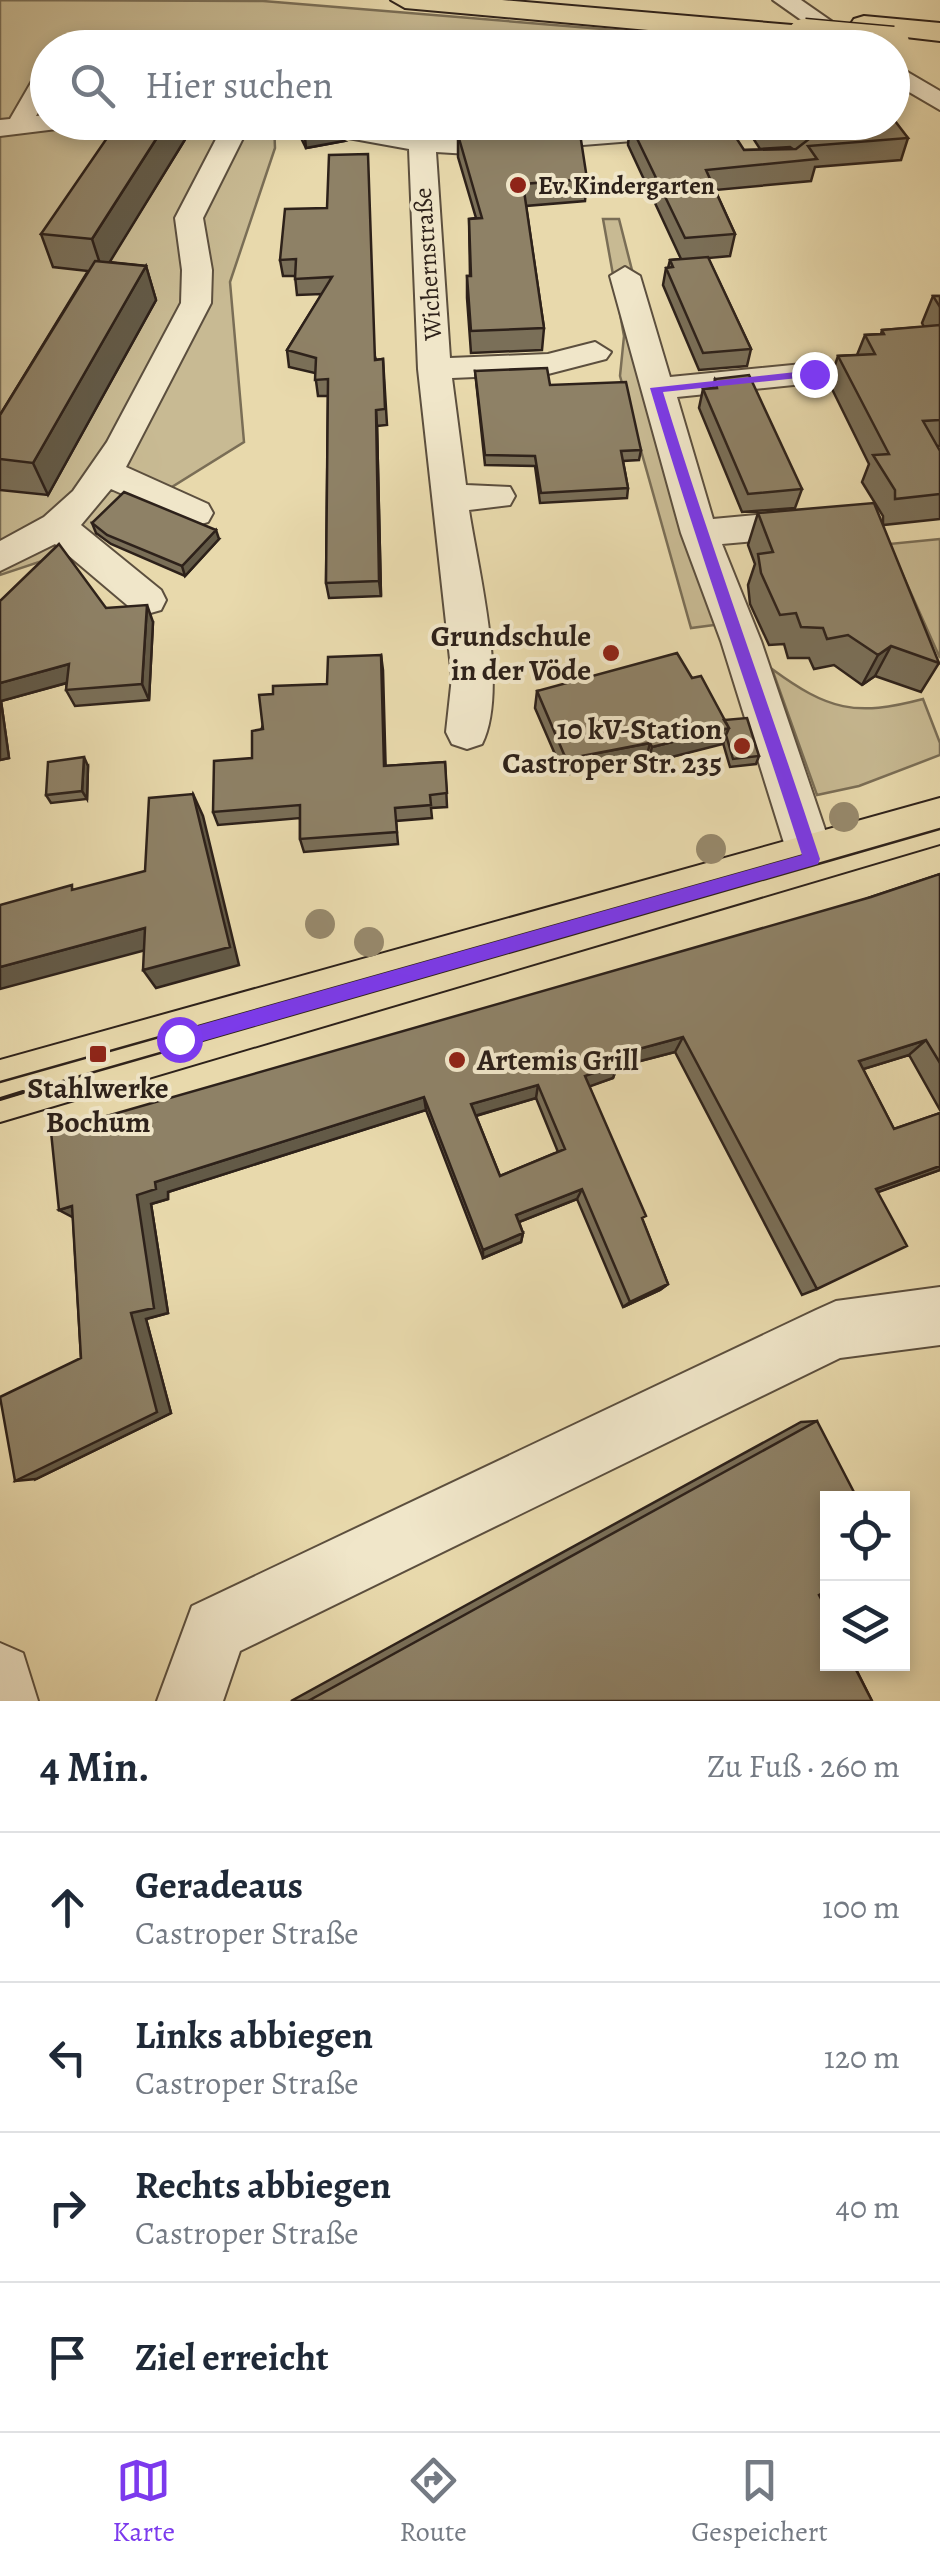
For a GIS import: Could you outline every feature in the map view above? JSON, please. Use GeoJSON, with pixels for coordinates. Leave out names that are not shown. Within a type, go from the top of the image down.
{"type":"FeatureCollection","features":[{"type":"Feature","properties":{"kind":"main road"},"geometry":{"type":"LineString","coordinates":[[405,0],[790,18],[822,30]]}},
{"type":"Feature","properties":{"kind":"main road"},"geometry":{"type":"LineString","coordinates":[[578,0],[790,18],[837,30]]}},
{"type":"Feature","properties":{"kind":"main road"},"geometry":{"type":"LineString","coordinates":[[910,34],[940,32]]}},
{"type":"Feature","properties":{"kind":"main road"},"geometry":{"type":"LineString","coordinates":[[910,53],[940,47]]}},
{"type":"Feature","properties":{"kind":"main road"},"geometry":{"type":"LineString","coordinates":[[0,1091],[940,821]]}},
{"type":"Feature","properties":{"kind":"street"},"geometry":{"type":"LineString","coordinates":[[910,75],[940,106]]}},
{"type":"Feature","properties":{"kind":"street"},"geometry":{"type":"LineString","coordinates":[[12,127],[30,102]]}},
{"type":"Feature","properties":{"kind":"street"},"geometry":{"type":"LineString","coordinates":[[910,112],[940,106]]}},
{"type":"Feature","properties":{"kind":"street"},"geometry":{"type":"LineString","coordinates":[[0,558],[57,526],[107,473],[196,303],[198,270],[189,218],[229,140]]}},
{"type":"Feature","properties":{"kind":"street"},"geometry":{"type":"LineString","coordinates":[[405,140],[422,143]]}},
{"type":"Feature","properties":{"kind":"street","name":"Wichernstraße"},"geometry":{"type":"LineString","coordinates":[[467,732],[472,677],[434,369],[422,143],[469,146],[668,140]]}},
{"type":"Feature","properties":{"kind":"street"},"geometry":{"type":"LineString","coordinates":[[625,276],[699,533],[741,642],[812,859]]}},
{"type":"Feature","properties":{"kind":"street"},"geometry":{"type":"LineString","coordinates":[[434,369],[548,364],[595,352]]}},
{"type":"Feature","properties":{"kind":"street"},"geometry":{"type":"LineString","coordinates":[[656,388],[814,374]]}},
{"type":"Feature","properties":{"kind":"street"},"geometry":{"type":"LineString","coordinates":[[107,473],[195,513]]}},
{"type":"Feature","properties":{"kind":"street"},"geometry":{"type":"LineString","coordinates":[[450,498],[497,496]]}},
{"type":"Feature","properties":{"kind":"street"},"geometry":{"type":"LineString","coordinates":[[699,533],[844,520]]}},
{"type":"Feature","properties":{"kind":"street"},"geometry":{"type":"LineString","coordinates":[[57,526],[147,600]]}},
{"type":"Feature","properties":{"kind":"street"},"geometry":{"type":"LineString","coordinates":[[190,1701],[215,1629],[836,1330],[940,1316]]}},
{"type":"Feature","properties":{"kind":"street"},"geometry":{"type":"LineString","coordinates":[[0,1676],[5,1701]]}},
{"type":"Feature","properties":{"kind":"shaded area"},"geometry":{"type":"Polygon","coordinates":[[[0,0],[263,1],[615,30],[30,30],[30,140],[275,140],[275,148],[230,282],[244,442],[66,553],[0,575],[0,0]]]}},
{"type":"Feature","properties":{"kind":"shaded area"},"geometry":{"type":"Polygon","coordinates":[[[603,219],[619,219],[722,624],[691,628],[620,376],[624,336],[603,219]]]}},
{"type":"Feature","properties":{"kind":"shaded area"},"geometry":{"type":"Polygon","coordinates":[[[940,539],[940,658],[889,544],[940,539]]]}},
{"type":"Feature","properties":{"kind":"shaded area"},"geometry":{"type":"Polygon","coordinates":[[[772,669],[810,694],[843,706],[879,708],[923,699],[940,743],[940,755],[859,786],[817,795],[772,669]]]}},
{"type":"Feature","properties":{"kind":"building"},"geometry":{"type":"Polygon","coordinates":[[[106,140],[155,140],[92,239],[41,234],[106,140]]]}},
{"type":"Feature","properties":{"kind":"building"},"geometry":{"type":"Polygon","coordinates":[[[459,140],[581,140],[587,179],[523,184],[544,328],[471,331],[467,276],[471,276],[469,219],[482,218],[459,140]]]}},
{"type":"Feature","properties":{"kind":"building"},"geometry":{"type":"Polygon","coordinates":[[[638,140],[738,140],[744,150],[796,149],[808,140],[883,140],[808,146],[817,159],[706,170],[735,234],[685,238],[638,140]]]}},
{"type":"Feature","properties":{"kind":"building"},"geometry":{"type":"Polygon","coordinates":[[[368,154],[375,360],[383,359],[385,409],[376,410],[379,581],[326,583],[328,379],[315,380],[316,358],[287,350],[332,277],[295,279],[296,259],[280,260],[285,209],[327,208],[329,155],[368,154]]]}},
{"type":"Feature","properties":{"kind":"building"},"geometry":{"type":"Polygon","coordinates":[[[708,257],[751,349],[703,353],[666,268],[673,267],[670,260],[708,257]]]}},
{"type":"Feature","properties":{"kind":"building"},"geometry":{"type":"Polygon","coordinates":[[[95,261],[146,266],[33,463],[0,459],[0,415],[95,261]]]}},
{"type":"Feature","properties":{"kind":"building"},"geometry":{"type":"Polygon","coordinates":[[[940,325],[940,420],[923,421],[940,451],[940,494],[895,499],[895,490],[873,455],[889,454],[838,356],[875,354],[865,335],[940,325]]]}},
{"type":"Feature","properties":{"kind":"building"},"geometry":{"type":"Polygon","coordinates":[[[547,368],[550,385],[626,382],[641,450],[621,451],[628,488],[541,493],[535,456],[485,455],[475,371],[547,368]]]}},
{"type":"Feature","properties":{"kind":"building"},"geometry":{"type":"Polygon","coordinates":[[[749,375],[802,489],[748,494],[703,389],[717,388],[715,379],[749,375]]]}},
{"type":"Feature","properties":{"kind":"building"},"geometry":{"type":"Polygon","coordinates":[[[124,492],[216,530],[182,566],[107,535],[92,523],[124,492]]]}},
{"type":"Feature","properties":{"kind":"building"},"geometry":{"type":"Polygon","coordinates":[[[874,503],[939,663],[891,646],[878,655],[848,635],[827,639],[823,628],[801,627],[796,613],[780,615],[761,573],[758,554],[773,552],[758,513],[874,503]]]}},
{"type":"Feature","properties":{"kind":"building"},"geometry":{"type":"Polygon","coordinates":[[[59,544],[106,608],[147,605],[142,684],[66,690],[69,664],[0,683],[0,601],[59,544]]]}},
{"type":"Feature","properties":{"kind":"building"},"geometry":{"type":"Polygon","coordinates":[[[677,653],[692,678],[701,676],[729,728],[652,747],[650,743],[566,759],[537,691],[677,653]]]}},
{"type":"Feature","properties":{"kind":"building"},"geometry":{"type":"Polygon","coordinates":[[[381,655],[384,766],[445,762],[447,793],[430,795],[431,805],[395,808],[397,832],[300,839],[300,805],[213,812],[214,761],[252,758],[252,731],[263,729],[259,695],[273,694],[273,686],[327,684],[328,657],[381,655]]]}},
{"type":"Feature","properties":{"kind":"building"},"geometry":{"type":"Polygon","coordinates":[[[747,718],[759,756],[733,759],[726,735],[729,728],[724,720],[747,718]]]}},
{"type":"Feature","properties":{"kind":"building"},"geometry":{"type":"Polygon","coordinates":[[[84,757],[82,791],[46,795],[48,762],[84,757]]]}},
{"type":"Feature","properties":{"kind":"building"},"geometry":{"type":"Polygon","coordinates":[[[193,794],[230,947],[143,970],[145,928],[0,967],[0,905],[72,885],[72,890],[145,871],[149,798],[193,794]]]}},
{"type":"Feature","properties":{"kind":"building"},"geometry":{"type":"Polygon","coordinates":[[[940,874],[940,1063],[926,1040],[859,1061],[894,1129],[940,1113],[940,1166],[876,1189],[907,1246],[817,1289],[683,1037],[616,1055],[619,1064],[585,1076],[646,1216],[642,1218],[668,1284],[630,1302],[582,1189],[516,1215],[523,1233],[483,1250],[424,1097],[155,1182],[156,1189],[137,1195],[154,1308],[131,1313],[157,1412],[15,1481],[0,1397],[81,1358],[72,1206],[59,1210],[51,1132],[940,874]],[[538,1085],[471,1104],[500,1176],[565,1149],[538,1085]]]}},
{"type":"Feature","properties":{"kind":"building"},"geometry":{"type":"Polygon","coordinates":[[[817,1421],[853,1491],[820,1491],[820,1671],[857,1671],[872,1701],[308,1701],[817,1421]]]}},
{"type":"Feature","properties":{"kind":"tram line"},"geometry":{"type":"LineString","coordinates":[[14,1095],[940,829]]}},
{"type":"Feature","properties":{"kind":"tram line"},"geometry":{"type":"LineString","coordinates":[[0,1082],[811,853]]}},
{"type":"Feature","properties":{"kind":"tram line"},"geometry":{"type":"LineString","coordinates":[[0,1099],[23,1092]]}},
{"type":"Feature","properties":{"kind":"place","name":"Ev. Kindergarten"},"geometry":{"type":"Point","coordinates":[518,185]}},
{"type":"Feature","properties":{"kind":"place","name":"Grundschule in der Vöde"},"geometry":{"type":"Point","coordinates":[611,653]}},
{"type":"Feature","properties":{"kind":"place","name":"10 kV-Station Castroper Str. 235"},"geometry":{"type":"Point","coordinates":[742,746]}},
{"type":"Feature","properties":{"kind":"place","name":"Stahlwerke Bochum"},"geometry":{"type":"Point","coordinates":[98,1054]}},
{"type":"Feature","properties":{"kind":"place","name":"Artemis Grill"},"geometry":{"type":"Point","coordinates":[457,1060]}},
{"type":"Feature","properties":{"kind":"route"},"geometry":{"type":"LineString","coordinates":[[179,1039],[812,859],[741,642],[699,533],[656,388],[814,374]]}}]}
